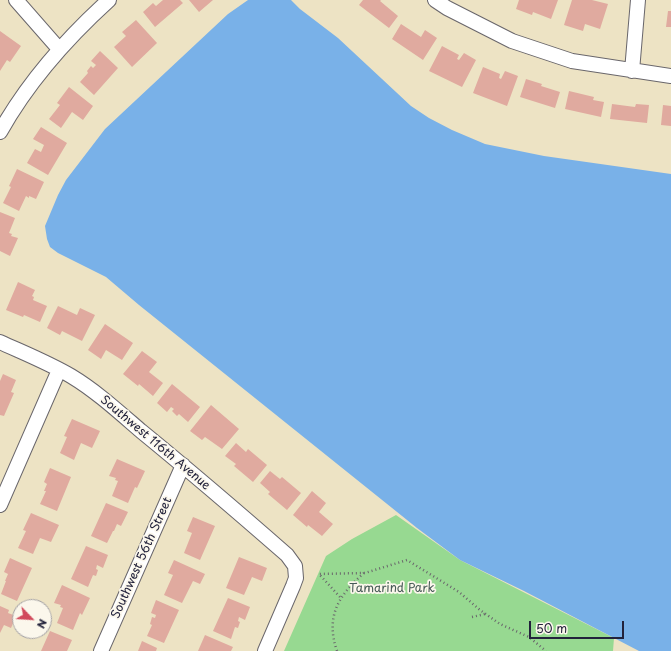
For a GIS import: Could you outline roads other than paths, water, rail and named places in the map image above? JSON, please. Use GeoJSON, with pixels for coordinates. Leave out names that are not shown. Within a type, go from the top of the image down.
{"type":"FeatureCollection","features":[{"type":"Feature","properties":{"kind":"street"},"geometry":{"type":"LineString","coordinates":[[16,0],[59,49]]}},
{"type":"Feature","properties":{"kind":"street"},"geometry":{"type":"LineString","coordinates":[[0,132],[32,82],[59,49],[109,0]]}},
{"type":"Feature","properties":{"kind":"street"},"geometry":{"type":"LineString","coordinates":[[435,0],[447,8],[512,41],[572,61],[671,76]]}},
{"type":"Feature","properties":{"kind":"street"},"geometry":{"type":"LineString","coordinates":[[632,71],[638,0]]}},
{"type":"Feature","properties":{"kind":"street","name":"Southwest 116th Avenue"},"geometry":{"type":"LineString","coordinates":[[0,342],[35,357],[73,377],[183,465],[287,555],[295,566],[296,578],[265,651]]}},
{"type":"Feature","properties":{"kind":"street"},"geometry":{"type":"LineString","coordinates":[[0,505],[59,370]]}},
{"type":"Feature","properties":{"kind":"street","name":"Southwest 56th Street"},"geometry":{"type":"LineString","coordinates":[[101,651],[183,465]]}},
{"type":"Feature","properties":{"kind":"water"},"geometry":{"type":"Polygon","coordinates":[[[248,0],[291,0],[300,9],[338,38],[411,106],[429,118],[452,130],[485,144],[544,156],[671,174],[671,651],[639,651],[524,591],[460,560],[417,528],[106,277],[58,253],[50,247],[45,226],[58,195],[66,180],[105,129],[228,14],[248,0]]]}},
{"type":"Feature","properties":{"kind":"park label","name":"Tamarind Park"},"geometry":{"type":"Point","coordinates":[392,589]}}]}
